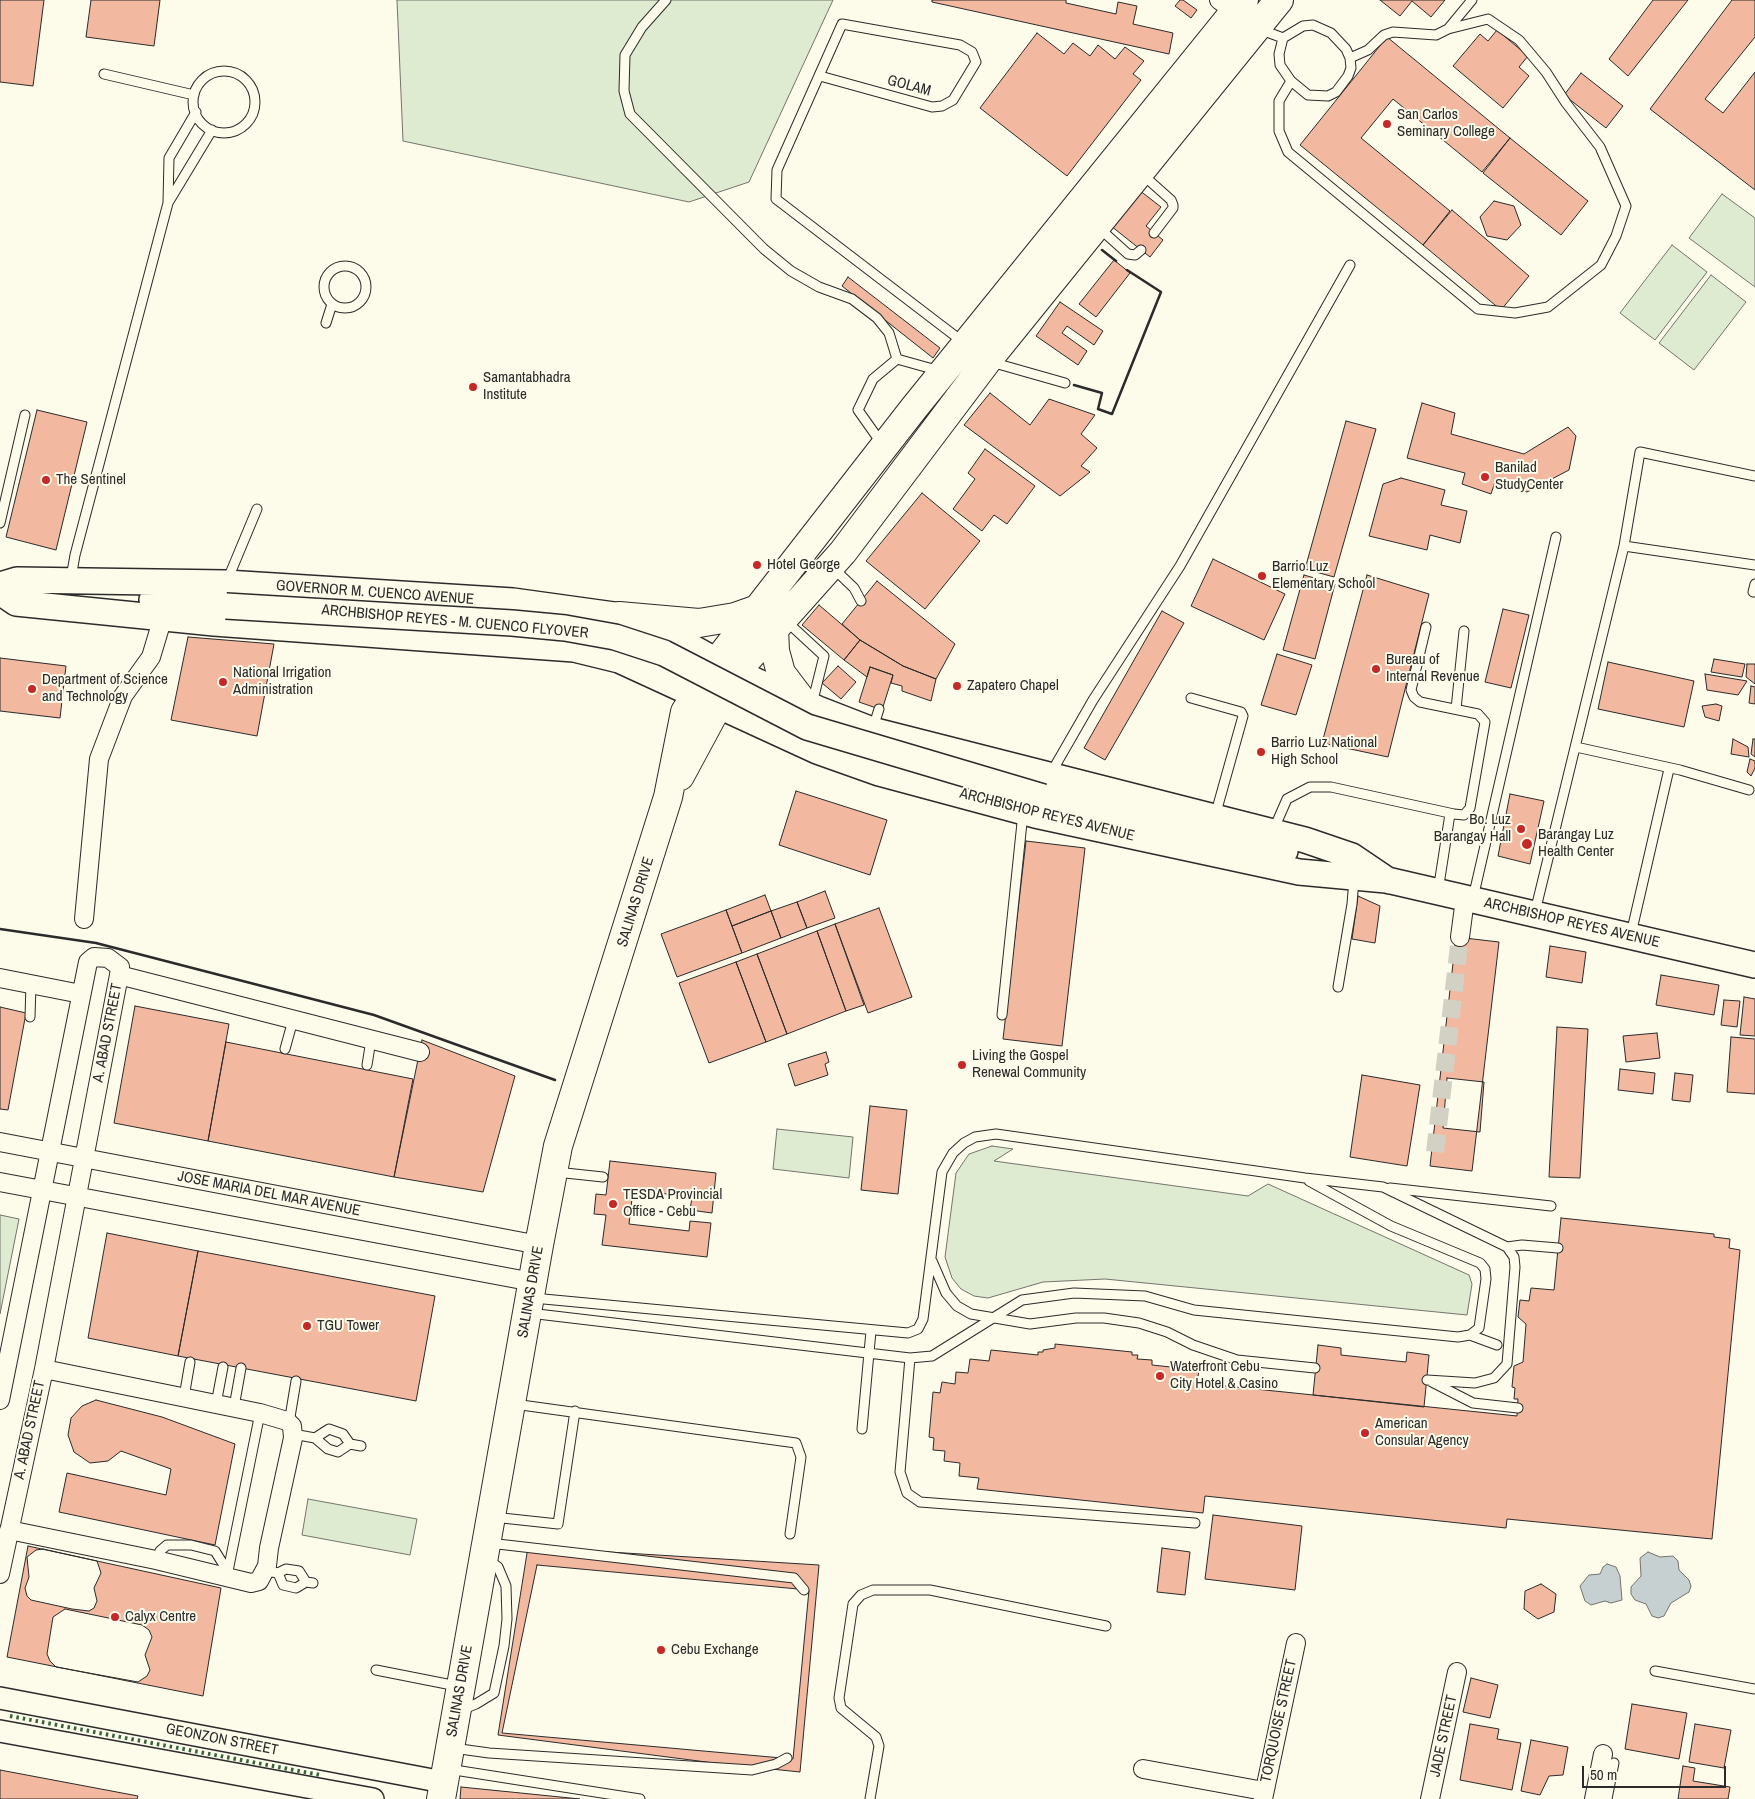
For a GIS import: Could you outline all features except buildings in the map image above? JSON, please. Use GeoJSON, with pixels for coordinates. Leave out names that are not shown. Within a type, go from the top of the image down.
{"type":"FeatureCollection","features":[{"type":"Feature","properties":{"kind":"main road"},"geometry":{"type":"LineString","coordinates":[[808,747],[802,738],[801,728],[811,706],[781,673],[775,652],[772,618],[884,447],[944,372],[977,353],[1098,227],[1279,0]]}},
{"type":"Feature","properties":{"kind":"main road"},"geometry":{"type":"LineString","coordinates":[[602,656],[613,650],[621,640],[620,626],[616,616],[699,623],[735,617],[772,618],[831,565],[977,353],[1036,252],[1232,4]]}},
{"type":"Feature","properties":{"kind":"main road","name":"GOVERNOR M. CUENCO AVENUE"},"geometry":{"type":"LineString","coordinates":[[0,586],[18,580],[71,581],[226,594]]}},
{"type":"Feature","properties":{"kind":"main road","name":"GOVERNOR M. CUENCO AVENUE"},"geometry":{"type":"LineString","coordinates":[[0,586],[514,601],[616,616],[677,639],[727,666]]}},
{"type":"Feature","properties":{"kind":"main road"},"geometry":{"type":"LineString","coordinates":[[0,592],[16,603],[163,617],[214,624],[529,644],[574,649],[618,660],[705,701]]}},
{"type":"Feature","properties":{"kind":"main road","name":"ARCHBISHOP REYES - M. CUENCO FLYOVER"},"geometry":{"type":"LineString","coordinates":[[226,594],[565,628],[615,637],[664,653],[807,727],[898,756],[1039,794]]}},
{"type":"Feature","properties":{"kind":"main road","name":"SALINAS DRIVE"},"geometry":{"type":"LineString","coordinates":[[445,1774],[558,1146],[668,797],[705,701],[727,666],[772,618]]}},
{"type":"Feature","properties":{"kind":"main road","name":"ARCHBISHOP REYES AVENUE"},"geometry":{"type":"LineString","coordinates":[[727,666],[811,706],[876,720],[1039,794],[1095,828],[1299,872],[1389,881]]}},
{"type":"Feature","properties":{"kind":"main road","name":"ARCHBISHOP REYES AVENUE"},"geometry":{"type":"LineString","coordinates":[[705,701],[808,747],[878,773],[1215,816],[1272,831],[1352,856],[1389,881]]}},
{"type":"Feature","properties":{"kind":"main road","name":"ARCHBISHOP REYES AVENUE"},"geometry":{"type":"LineString","coordinates":[[1039,794],[1286,852],[1389,881],[1755,965]]}},
{"type":"Feature","properties":{"kind":"street"},"geometry":{"type":"LineString","coordinates":[[1232,4],[1256,28]]}},
{"type":"Feature","properties":{"kind":"street"},"geometry":{"type":"LineString","coordinates":[[84,919],[99,759],[123,696],[151,657],[163,617]]}},
{"type":"Feature","properties":{"kind":"street"},"geometry":{"type":"LineString","coordinates":[[1460,937],[1469,900]]}},
{"type":"Feature","properties":{"kind":"street","name":"A. ABAD STREET"},"geometry":{"type":"LineString","coordinates":[[0,1400],[5,1352],[42,1190],[88,962],[94,957],[101,957],[115,961],[120,967],[119,976],[75,1196],[44,1369],[0,1574]]}},
{"type":"Feature","properties":{"kind":"street"},"geometry":{"type":"LineString","coordinates":[[119,976],[420,1052]]}},
{"type":"Feature","properties":{"kind":"street"},"geometry":{"type":"LineString","coordinates":[[0,978],[81,994]]}},
{"type":"Feature","properties":{"kind":"street","name":"JOSE MARIA DEL MAR AVENUE"},"geometry":{"type":"LineString","coordinates":[[0,1142],[539,1245]]}},
{"type":"Feature","properties":{"kind":"street"},"geometry":{"type":"LineString","coordinates":[[0,1182],[75,1196],[530,1297]]}},
{"type":"Feature","properties":{"kind":"street"},"geometry":{"type":"LineString","coordinates":[[9,1530],[228,1574],[251,1583],[259,1581],[272,1572],[291,1429],[260,1413],[44,1369]]}},
{"type":"Feature","properties":{"kind":"street","name":"TORQUOISE STREET"},"geometry":{"type":"LineString","coordinates":[[1264,1795],[1296,1643]]}},
{"type":"Feature","properties":{"kind":"street","name":"JADE STREET"},"geometry":{"type":"LineString","coordinates":[[1430,1799],[1457,1672]]}},
{"type":"Feature","properties":{"kind":"street","name":"GEONZON STREET"},"geometry":{"type":"LineString","coordinates":[[0,1698],[445,1774]]}},
{"type":"Feature","properties":{"kind":"street","name":"GEONZON STREET"},"geometry":{"type":"LineString","coordinates":[[0,1730],[374,1799]]}},
{"type":"Feature","properties":{"kind":"street"},"geometry":{"type":"LineString","coordinates":[[1594,1799],[1609,1759]]}},
{"type":"Feature","properties":{"kind":"street"},"geometry":{"type":"LineString","coordinates":[[1143,1769],[1264,1795]]}},
{"type":"Feature","properties":{"kind":"lane"},"geometry":{"type":"LineString","coordinates":[[666,0],[642,27],[625,55],[624,91],[630,114],[764,249],[791,271],[819,287],[852,299],[877,318],[889,333],[897,359]]}},
{"type":"Feature","properties":{"kind":"lane"},"geometry":{"type":"LineString","coordinates":[[1448,29],[1472,0]]}},
{"type":"Feature","properties":{"kind":"lane"},"geometry":{"type":"LineString","coordinates":[[1291,81],[1279,101],[1279,131],[1288,152],[1478,310],[1515,313],[1548,307],[1601,265],[1616,236],[1626,206],[1600,147],[1566,103],[1546,72],[1519,40],[1488,19],[1448,29],[1436,35],[1392,32],[1384,35],[1368,50],[1350,58]]}},
{"type":"Feature","properties":{"kind":"lane","name":"GOLAM"},"geometry":{"type":"LineString","coordinates":[[842,24],[960,45],[972,52],[976,62],[953,100],[942,106],[932,107],[820,76],[842,24]]}},
{"type":"Feature","properties":{"kind":"lane"},"geometry":{"type":"LineString","coordinates":[[1303,26],[1323,28],[1346,49],[1350,58],[1351,68],[1348,76],[1336,92],[1328,96],[1308,95],[1291,81],[1280,64],[1279,54],[1283,38],[1303,26]]}},
{"type":"Feature","properties":{"kind":"lane"},"geometry":{"type":"LineString","coordinates":[[1256,28],[1283,38]]}},
{"type":"Feature","properties":{"kind":"lane"},"geometry":{"type":"LineString","coordinates":[[218,71],[235,73],[243,78],[253,92],[254,110],[245,125],[229,132],[212,130],[199,119],[196,112],[194,95],[202,80],[218,71]]}},
{"type":"Feature","properties":{"kind":"lane"},"geometry":{"type":"LineString","coordinates":[[104,74],[194,95]]}},
{"type":"Feature","properties":{"kind":"lane"},"geometry":{"type":"LineString","coordinates":[[820,76],[777,170],[776,199],[977,353],[1065,383]]}},
{"type":"Feature","properties":{"kind":"lane"},"geometry":{"type":"LineString","coordinates":[[71,581],[75,555],[168,203],[169,158],[196,112]]}},
{"type":"Feature","properties":{"kind":"lane"},"geometry":{"type":"LineString","coordinates":[[168,203],[212,130]]}},
{"type":"Feature","properties":{"kind":"lane"},"geometry":{"type":"LineString","coordinates":[[1141,173],[1171,200],[1173,205],[1173,208],[1154,233]]}},
{"type":"Feature","properties":{"kind":"lane"},"geometry":{"type":"LineString","coordinates":[[1098,227],[1128,254],[1135,255],[1142,250]]}},
{"type":"Feature","properties":{"kind":"lane"},"geometry":{"type":"LineString","coordinates":[[1002,1015],[1039,794],[1092,700],[1180,566],[1350,265]]}},
{"type":"Feature","properties":{"kind":"lane"},"geometry":{"type":"LineString","coordinates":[[343,266],[353,268],[361,274],[366,283],[365,293],[360,302],[352,307],[342,308],[332,304],[326,296],[324,286],[327,277],[334,269],[343,266]]}},
{"type":"Feature","properties":{"kind":"lane"},"geometry":{"type":"LineString","coordinates":[[326,323],[332,304]]}},
{"type":"Feature","properties":{"kind":"lane"},"geometry":{"type":"LineString","coordinates":[[897,359],[944,372]]}},
{"type":"Feature","properties":{"kind":"lane"},"geometry":{"type":"LineString","coordinates":[[884,447],[858,410],[873,378],[897,359]]}},
{"type":"Feature","properties":{"kind":"lane"},"geometry":{"type":"LineString","coordinates":[[0,523],[25,415]]}},
{"type":"Feature","properties":{"kind":"lane"},"geometry":{"type":"LineString","coordinates":[[1534,914],[1624,546],[1640,452],[1755,476]]}},
{"type":"Feature","properties":{"kind":"lane"},"geometry":{"type":"LineString","coordinates":[[226,594],[257,509]]}},
{"type":"Feature","properties":{"kind":"lane"},"geometry":{"type":"LineString","coordinates":[[1469,900],[1556,537]]}},
{"type":"Feature","properties":{"kind":"lane"},"geometry":{"type":"LineString","coordinates":[[1624,546],[1755,565]]}},
{"type":"Feature","properties":{"kind":"lane"},"geometry":{"type":"LineString","coordinates":[[831,565],[854,588],[861,601]]}},
{"type":"Feature","properties":{"kind":"lane"},"geometry":{"type":"LineString","coordinates":[[1755,584],[1753,592],[1755,592]]}},
{"type":"Feature","properties":{"kind":"lane"},"geometry":{"type":"LineString","coordinates":[[772,618],[824,656],[811,706]]}},
{"type":"Feature","properties":{"kind":"lane"},"geometry":{"type":"LineString","coordinates":[[1272,831],[1288,799],[1310,787],[1331,787],[1450,814],[1464,815],[1470,808],[1485,722],[1478,714],[1420,702],[1414,697],[1411,690],[1426,626]]}},
{"type":"Feature","properties":{"kind":"lane"},"geometry":{"type":"LineString","coordinates":[[1456,709],[1464,631]]}},
{"type":"Feature","properties":{"kind":"lane"},"geometry":{"type":"LineString","coordinates":[[1191,698],[1241,712],[1243,716],[1215,816]]}},
{"type":"Feature","properties":{"kind":"lane"},"geometry":{"type":"LineString","coordinates":[[1576,747],[1669,768],[1749,790]]}},
{"type":"Feature","properties":{"kind":"lane"},"geometry":{"type":"LineString","coordinates":[[1630,937],[1669,768]]}},
{"type":"Feature","properties":{"kind":"lane"},"geometry":{"type":"LineString","coordinates":[[1438,891],[1450,814]]}},
{"type":"Feature","properties":{"kind":"lane"},"geometry":{"type":"LineString","coordinates":[[1338,987],[1352,904],[1354,878]]}},
{"type":"Feature","properties":{"kind":"lane"},"geometry":{"type":"LineString","coordinates":[[30,1017],[31,984]]}},
{"type":"Feature","properties":{"kind":"lane"},"geometry":{"type":"LineString","coordinates":[[285,1050],[294,1020]]}},
{"type":"Feature","properties":{"kind":"lane"},"geometry":{"type":"LineString","coordinates":[[367,1065],[371,1040]]}},
{"type":"Feature","properties":{"kind":"lane"},"geometry":{"type":"LineString","coordinates":[[530,1297],[871,1331],[908,1333],[918,1329],[923,1319],[942,1172],[953,1154],[964,1143],[975,1137],[996,1134],[1305,1178],[1551,1206]]}},
{"type":"Feature","properties":{"kind":"lane"},"geometry":{"type":"LineString","coordinates":[[554,1172],[603,1177]]}},
{"type":"Feature","properties":{"kind":"lane"},"geometry":{"type":"LineString","coordinates":[[530,1297],[910,1358],[932,1356],[1022,1300],[1074,1293],[1105,1292],[1145,1296],[1194,1310],[1458,1337],[1470,1335],[1479,1328],[1486,1278],[1485,1269],[1480,1263],[1391,1226],[1305,1178]]}},
{"type":"Feature","properties":{"kind":"lane"},"geometry":{"type":"LineString","coordinates":[[1383,1187],[1507,1247],[1514,1257],[1515,1267],[1506,1364],[1494,1378],[1475,1383],[1427,1380],[1473,1403],[1518,1408]]}},
{"type":"Feature","properties":{"kind":"lane"},"geometry":{"type":"LineString","coordinates":[[1507,1247],[1522,1245],[1558,1248]]}},
{"type":"Feature","properties":{"kind":"lane"},"geometry":{"type":"LineString","coordinates":[[931,1258],[946,1293],[957,1306],[971,1314],[1030,1324],[1076,1318],[1104,1318],[1139,1323],[1167,1332],[1193,1345],[1237,1360],[1315,1368]]}},
{"type":"Feature","properties":{"kind":"lane"},"geometry":{"type":"LineString","coordinates":[[862,1429],[871,1331]]}},
{"type":"Feature","properties":{"kind":"lane"},"geometry":{"type":"LineString","coordinates":[[1470,1335],[1497,1345]]}},
{"type":"Feature","properties":{"kind":"lane"},"geometry":{"type":"LineString","coordinates":[[910,1358],[900,1472],[906,1493],[920,1502],[1195,1523]]}},
{"type":"Feature","properties":{"kind":"lane"},"geometry":{"type":"LineString","coordinates":[[184,1397],[190,1362]]}},
{"type":"Feature","properties":{"kind":"lane"},"geometry":{"type":"LineString","coordinates":[[216,1404],[222,1367]]}},
{"type":"Feature","properties":{"kind":"lane"},"geometry":{"type":"LineString","coordinates":[[234,1407],[241,1368]]}},
{"type":"Feature","properties":{"kind":"lane"},"geometry":{"type":"LineString","coordinates":[[296,1381],[291,1429],[315,1438],[328,1449],[338,1452],[350,1444],[361,1446]]}},
{"type":"Feature","properties":{"kind":"lane"},"geometry":{"type":"LineString","coordinates":[[511,1403],[575,1410],[796,1443],[801,1457],[790,1534]]}},
{"type":"Feature","properties":{"kind":"lane"},"geometry":{"type":"LineString","coordinates":[[491,1516],[558,1524],[575,1410]]}},
{"type":"Feature","properties":{"kind":"lane"},"geometry":{"type":"LineString","coordinates":[[228,1574],[260,1413]]}},
{"type":"Feature","properties":{"kind":"lane"},"geometry":{"type":"LineString","coordinates":[[315,1438],[329,1429],[343,1434],[350,1444]]}},
{"type":"Feature","properties":{"kind":"lane"},"geometry":{"type":"LineString","coordinates":[[485,1550],[794,1578],[804,1590]]}},
{"type":"Feature","properties":{"kind":"lane"},"geometry":{"type":"LineString","coordinates":[[376,1670],[476,1704],[494,1693],[504,1646],[507,1619],[506,1586],[498,1567],[485,1550]]}},
{"type":"Feature","properties":{"kind":"lane"},"geometry":{"type":"LineString","coordinates":[[286,1568],[299,1571],[309,1583],[296,1588],[283,1585],[272,1572],[286,1568]]}},
{"type":"Feature","properties":{"kind":"lane"},"geometry":{"type":"LineString","coordinates":[[870,1799],[879,1746],[876,1736],[841,1708],[839,1698],[853,1604],[861,1595],[873,1590],[930,1590],[1106,1626]]}},
{"type":"Feature","properties":{"kind":"lane"},"geometry":{"type":"LineString","coordinates":[[1655,1671],[1755,1689]]}},
{"type":"Feature","properties":{"kind":"lane"},"geometry":{"type":"LineString","coordinates":[[445,1774],[489,1753],[752,1770],[776,1764],[787,1758]]}},
{"type":"Feature","properties":{"kind":"lane"},"geometry":{"type":"LineString","coordinates":[[1607,1799],[1609,1759]]}},
{"type":"Feature","properties":{"kind":"lane"},"geometry":{"type":"LineString","coordinates":[[445,1774],[640,1799]]}},
{"type":"Feature","properties":{"kind":"green space"},"geometry":{"type":"Polygon","coordinates":[[[397,0],[833,0],[749,182],[689,202],[403,141],[397,0]]]}},
{"type":"Feature","properties":{"kind":"green space"},"geometry":{"type":"Polygon","coordinates":[[[1722,194],[1755,218],[1755,287],[1689,238],[1722,194]]]}},
{"type":"Feature","properties":{"kind":"green space"},"geometry":{"type":"Polygon","coordinates":[[[1672,245],[1707,272],[1655,340],[1620,313],[1672,245]]]}},
{"type":"Feature","properties":{"kind":"green space"},"geometry":{"type":"Polygon","coordinates":[[[1711,275],[1746,302],[1694,370],[1659,343],[1711,275]]]}},
{"type":"Feature","properties":{"kind":"green space"},"geometry":{"type":"Polygon","coordinates":[[[777,1129],[853,1137],[849,1178],[773,1169],[777,1129]]]}},
{"type":"Feature","properties":{"kind":"green space"},"geometry":{"type":"Polygon","coordinates":[[[992,1146],[1013,1149],[994,1161],[1248,1196],[1268,1184],[1469,1275],[1472,1284],[1467,1315],[1105,1279],[1043,1282],[988,1298],[974,1296],[961,1289],[952,1278],[945,1257],[956,1173],[969,1154],[992,1146]]]}},
{"type":"Feature","properties":{"kind":"green space"},"geometry":{"type":"Polygon","coordinates":[[[0,1215],[19,1219],[0,1314],[0,1215]]]}},
{"type":"Feature","properties":{"kind":"green space"},"geometry":{"type":"Polygon","coordinates":[[[308,1499],[417,1519],[410,1555],[302,1535],[308,1499]]]}},
{"type":"Feature","properties":{"kind":"shaded area"},"geometry":{"type":"Polygon","coordinates":[[[1648,1552],[1660,1557],[1673,1556],[1678,1561],[1679,1570],[1689,1580],[1691,1586],[1689,1592],[1671,1603],[1664,1616],[1658,1618],[1652,1616],[1646,1604],[1635,1600],[1631,1594],[1631,1587],[1641,1576],[1640,1558],[1648,1552]]]}},
{"type":"Feature","properties":{"kind":"shaded area"},"geometry":{"type":"Polygon","coordinates":[[[1607,1564],[1616,1567],[1620,1576],[1622,1600],[1611,1603],[1605,1601],[1591,1605],[1585,1601],[1580,1586],[1589,1575],[1600,1574],[1603,1567],[1607,1564]]]}},
{"type":"Feature","properties":{"kind":"tunnel"},"geometry":{"type":"LineString","coordinates":[[1435,1152],[1460,937]]}},
{"type":"Feature","properties":{"kind":"hedge"},"geometry":{"type":"LineString","coordinates":[[10,1716],[320,1775]]}},
{"type":"Feature","properties":{"kind":"wall"},"geometry":{"type":"LineString","coordinates":[[1102,250],[1116,261]]}},
{"type":"Feature","properties":{"kind":"wall"},"geometry":{"type":"LineString","coordinates":[[1074,385],[1102,393],[1098,409],[1112,414],[1161,292],[1127,270]]}},
{"type":"Feature","properties":{"kind":"wall"},"geometry":{"type":"LineString","coordinates":[[0,929],[96,943],[374,1015],[555,1080]]}},
{"type":"Feature","properties":{"kind":"place","name":"San Carlos Seminary College"},"geometry":{"type":"Point","coordinates":[1387,124]}},
{"type":"Feature","properties":{"kind":"place","name":"Samantabhadra Institute"},"geometry":{"type":"Point","coordinates":[473,387]}},
{"type":"Feature","properties":{"kind":"place","name":"Banilad StudyCenter"},"geometry":{"type":"Point","coordinates":[1485,477]}},
{"type":"Feature","properties":{"kind":"place","name":"The Sentinel"},"geometry":{"type":"Point","coordinates":[46,480]}},
{"type":"Feature","properties":{"kind":"place","name":"Hotel George"},"geometry":{"type":"Point","coordinates":[757,565]}},
{"type":"Feature","properties":{"kind":"place","name":"Barrio Luz Elementary School"},"geometry":{"type":"Point","coordinates":[1262,576]}},
{"type":"Feature","properties":{"kind":"place","name":"Bureau of Internal Revenue"},"geometry":{"type":"Point","coordinates":[1376,669]}},
{"type":"Feature","properties":{"kind":"place","name":"National Irrigation Administration"},"geometry":{"type":"Point","coordinates":[223,682]}},
{"type":"Feature","properties":{"kind":"place","name":"Zapatero Chapel"},"geometry":{"type":"Point","coordinates":[957,686]}},
{"type":"Feature","properties":{"kind":"place","name":"Department of Science and Technology"},"geometry":{"type":"Point","coordinates":[32,689]}},
{"type":"Feature","properties":{"kind":"place","name":"Barrio Luz National High School"},"geometry":{"type":"Point","coordinates":[1261,752]}},
{"type":"Feature","properties":{"kind":"place","name":"Bo. Luz Barangay Hall"},"geometry":{"type":"Point","coordinates":[1521,829]}},
{"type":"Feature","properties":{"kind":"place","name":"Barangay Luz Health Center"},"geometry":{"type":"Point","coordinates":[1527,844]}},
{"type":"Feature","properties":{"kind":"place","name":"Living the Gospel Renewal Community"},"geometry":{"type":"Point","coordinates":[962,1065]}},
{"type":"Feature","properties":{"kind":"place","name":"TESDA Provincial Office - Cebu"},"geometry":{"type":"Point","coordinates":[613,1204]}},
{"type":"Feature","properties":{"kind":"place","name":"TGU Tower"},"geometry":{"type":"Point","coordinates":[307,1326]}},
{"type":"Feature","properties":{"kind":"place","name":"Waterfront Cebu City Hotel & Casino"},"geometry":{"type":"Point","coordinates":[1160,1376]}},
{"type":"Feature","properties":{"kind":"place","name":"American Consular Agency"},"geometry":{"type":"Point","coordinates":[1365,1433]}},
{"type":"Feature","properties":{"kind":"place","name":"Calyx Centre"},"geometry":{"type":"Point","coordinates":[115,1617]}},
{"type":"Feature","properties":{"kind":"place","name":"Cebu Exchange"},"geometry":{"type":"Point","coordinates":[661,1650]}}]}
